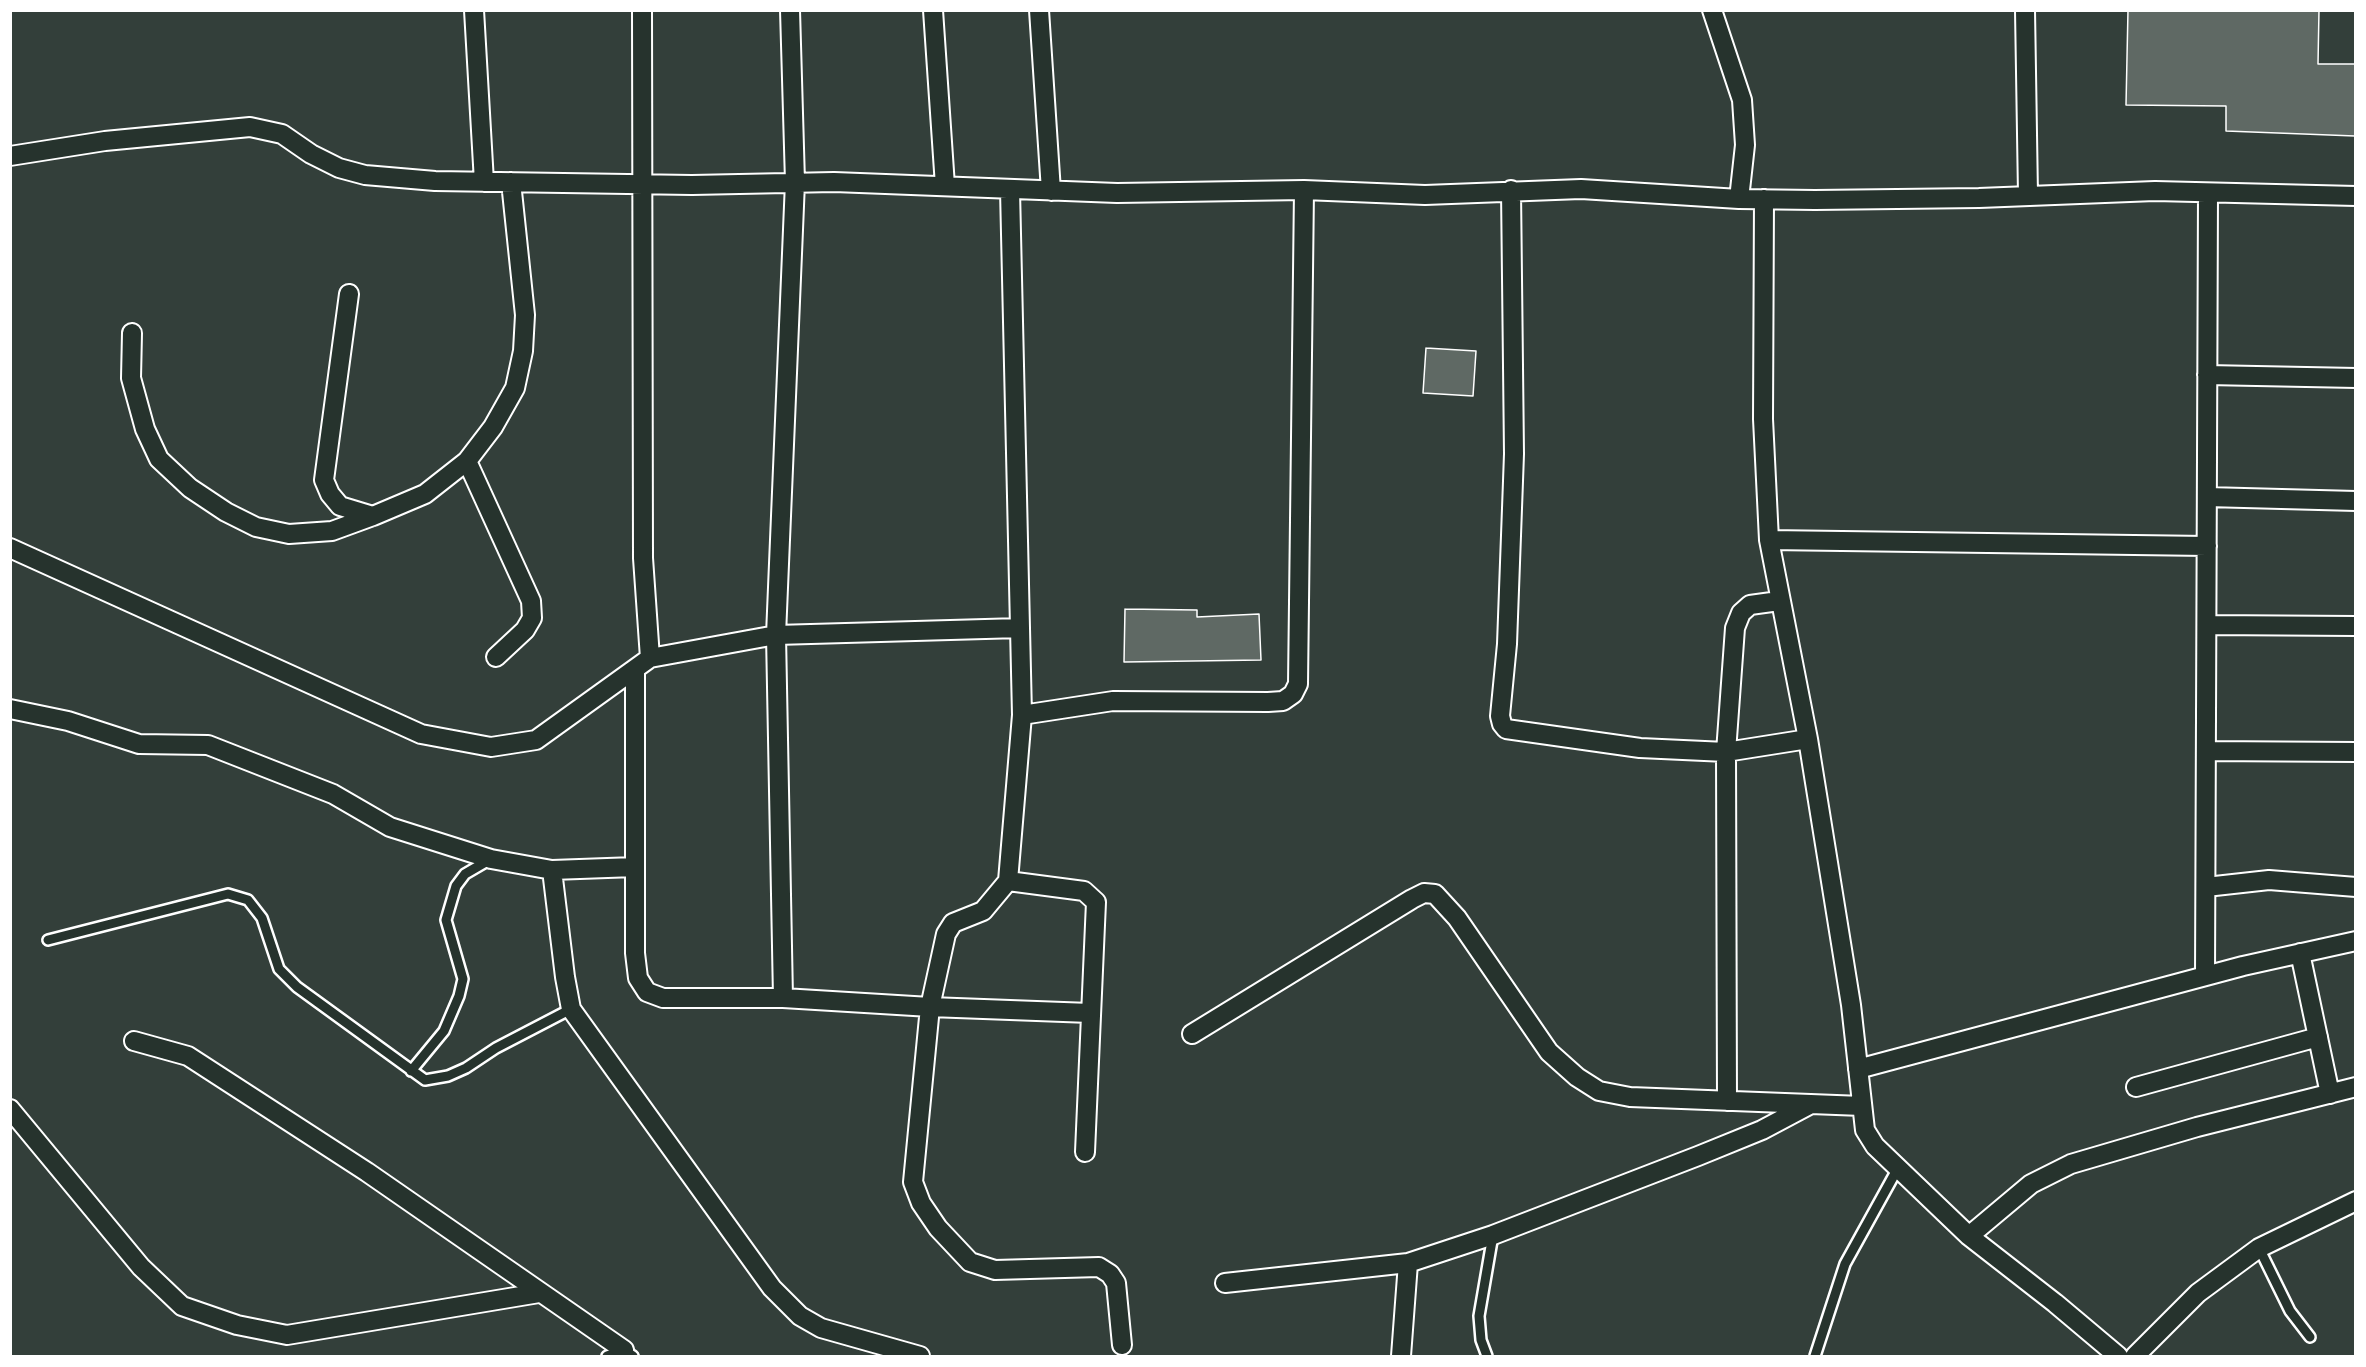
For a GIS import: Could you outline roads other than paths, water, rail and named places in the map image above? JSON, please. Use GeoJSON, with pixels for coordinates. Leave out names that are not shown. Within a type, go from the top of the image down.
{"type":"FeatureCollection","features":[{"type":"Feature","properties":{"kind":"street"},"geometry":{"type":"LineString","coordinates":[[474,10],[484,182]]}},
{"type":"Feature","properties":{"kind":"street"},"geometry":{"type":"LineString","coordinates":[[642,10],[643,664],[634,953],[638,978],[647,992],[663,998],[783,998],[930,1007],[1090,1013]]}},
{"type":"Feature","properties":{"kind":"street"},"geometry":{"type":"LineString","coordinates":[[783,998],[776,635],[795,182],[790,10]]}},
{"type":"Feature","properties":{"kind":"street"},"geometry":{"type":"LineString","coordinates":[[933,10],[945,186]]}},
{"type":"Feature","properties":{"kind":"street"},"geometry":{"type":"LineString","coordinates":[[1039,10],[1051,191]]}},
{"type":"Feature","properties":{"kind":"street"},"geometry":{"type":"LineString","coordinates":[[1712,10],[1742,100],[1745,145],[1739,199]]}},
{"type":"Feature","properties":{"kind":"street"},"geometry":{"type":"LineString","coordinates":[[2025,10],[2028,195]]}},
{"type":"Feature","properties":{"kind":"street"},"geometry":{"type":"LineString","coordinates":[[10,156],[126,138],[250,127],[282,134],[311,154],[339,168],[365,175],[435,181],[644,184],[795,182],[1117,193],[1304,190],[1425,195],[1511,190],[1630,190],[1739,199],[1979,198],[2155,191],[2208,194],[2355,195]]}},
{"type":"Feature","properties":{"kind":"street"},"geometry":{"type":"LineString","coordinates":[[132,333],[131,378],[145,429],[159,459],[190,488],[226,512],[256,527],[289,534],[332,531],[374,516],[425,494],[467,461],[493,426],[515,388],[523,351],[525,315],[511,182]]}},
{"type":"Feature","properties":{"kind":"street"},"geometry":{"type":"LineString","coordinates":[[1010,190],[1022,715],[1008,881],[983,911],[954,923],[950,928],[930,1007],[913,1182],[921,1203],[938,1228],[970,1262],[994,1270],[1099,1267],[1110,1274],[1116,1282],[1122,1345]]}},
{"type":"Feature","properties":{"kind":"street"},"geometry":{"type":"LineString","coordinates":[[1022,715],[1113,701],[1268,702],[1283,701],[1293,694],[1298,684],[1304,190]]}},
{"type":"Feature","properties":{"kind":"street"},"geometry":{"type":"LineString","coordinates":[[1511,190],[1514,454],[1507,644],[1500,716],[1502,724],[1506,729],[1640,748],[1726,752],[1808,740]]}},
{"type":"Feature","properties":{"kind":"street"},"geometry":{"type":"LineString","coordinates":[[2205,976],[2208,194]]}},
{"type":"Feature","properties":{"kind":"street"},"geometry":{"type":"LineString","coordinates":[[1764,199],[1763,419],[1768,540],[1808,740],[1851,1005],[1865,1130],[1875,1146],[1970,1236],[2118,1356]]}},
{"type":"Feature","properties":{"kind":"street"},"geometry":{"type":"LineString","coordinates":[[349,294],[324,480],[330,494],[340,506],[374,516]]}},
{"type":"Feature","properties":{"kind":"street"},"geometry":{"type":"LineString","coordinates":[[2207,375],[2355,378]]}},
{"type":"Feature","properties":{"kind":"street"},"geometry":{"type":"LineString","coordinates":[[467,461],[531,601],[532,618],[525,630],[496,657]]}},
{"type":"Feature","properties":{"kind":"street"},"geometry":{"type":"LineString","coordinates":[[2207,497],[2355,501]]}},
{"type":"Feature","properties":{"kind":"street"},"geometry":{"type":"LineString","coordinates":[[1768,540],[2207,546]]}},
{"type":"Feature","properties":{"kind":"street"},"geometry":{"type":"LineString","coordinates":[[10,548],[421,734],[490,747],[536,740],[643,664],[776,635],[1020,628]]}},
{"type":"Feature","properties":{"kind":"street"},"geometry":{"type":"LineString","coordinates":[[1727,1101],[1726,752],[1735,628],[1741,613],[1750,605],[1779,601]]}},
{"type":"Feature","properties":{"kind":"street"},"geometry":{"type":"LineString","coordinates":[[2206,625],[2355,626]]}},
{"type":"Feature","properties":{"kind":"street"},"geometry":{"type":"LineString","coordinates":[[10,709],[68,721],[139,744],[208,745],[333,794],[390,827],[491,859],[552,870],[635,867]]}},
{"type":"Feature","properties":{"kind":"street"},"geometry":{"type":"LineString","coordinates":[[2206,751],[2355,752]]}},
{"type":"Feature","properties":{"kind":"street"},"geometry":{"type":"LineString","coordinates":[[552,870],[565,977],[572,1009],[772,1288],[800,1316],[821,1328],[920,1356]]}},
{"type":"Feature","properties":{"kind":"street"},"geometry":{"type":"LineString","coordinates":[[2206,887],[2269,880],[2355,887]]}},
{"type":"Feature","properties":{"kind":"street"},"geometry":{"type":"LineString","coordinates":[[1008,881],[1084,891],[1096,902],[1085,1152]]}},
{"type":"Feature","properties":{"kind":"street"},"geometry":{"type":"LineString","coordinates":[[1192,1034],[1412,898],[1424,893],[1435,894],[1457,918],[1549,1052],[1577,1077],[1599,1091],[1630,1097],[1862,1106]]}},
{"type":"Feature","properties":{"kind":"street"},"geometry":{"type":"LineString","coordinates":[[1858,1069],[2205,976],[2355,941]]}},
{"type":"Feature","properties":{"kind":"street"},"geometry":{"type":"LineString","coordinates":[[2300,953],[2330,1094]]}},
{"type":"Feature","properties":{"kind":"street"},"geometry":{"type":"LineString","coordinates":[[2136,1087],[2318,1037]]}},
{"type":"Feature","properties":{"kind":"street"},"geometry":{"type":"LineString","coordinates":[[134,1041],[188,1056],[367,1172],[539,1293],[621,1354]]}},
{"type":"Feature","properties":{"kind":"street"},"geometry":{"type":"LineString","coordinates":[[1970,1236],[2031,1184],[2071,1164],[2197,1127],[2355,1087]]}},
{"type":"Feature","properties":{"kind":"street"},"geometry":{"type":"LineString","coordinates":[[1225,1283],[1408,1263],[1493,1234],[1761,1130],[1813,1103]]}},
{"type":"Feature","properties":{"kind":"street"},"geometry":{"type":"LineString","coordinates":[[10,1109],[141,1267],[182,1306],[237,1325],[287,1335],[539,1293]]}},
{"type":"Feature","properties":{"kind":"street"},"geometry":{"type":"LineString","coordinates":[[2135,1356],[2198,1293],[2259,1248],[2355,1201]]}},
{"type":"Feature","properties":{"kind":"street"},"geometry":{"type":"LineString","coordinates":[[1401,1356],[1408,1263]]}},
{"type":"Feature","properties":{"kind":"lane"},"geometry":{"type":"LineString","coordinates":[[411,1071],[444,1030],[459,996],[463,979],[446,920],[456,886],[465,874],[491,859]]}},
{"type":"Feature","properties":{"kind":"lane"},"geometry":{"type":"LineString","coordinates":[[48,940],[228,894],[248,900],[262,918],[279,969],[297,987],[425,1080],[448,1076],[572,1009]]}},
{"type":"Feature","properties":{"kind":"lane"},"geometry":{"type":"LineString","coordinates":[[1815,1356],[1845,1264],[1898,1168]]}},
{"type":"Feature","properties":{"kind":"lane"},"geometry":{"type":"LineString","coordinates":[[1487,1356],[1481,1340],[1479,1316],[1493,1234]]}},
{"type":"Feature","properties":{"kind":"lane"},"geometry":{"type":"LineString","coordinates":[[2259,1248],[2290,1311],[2310,1337]]}}]}
